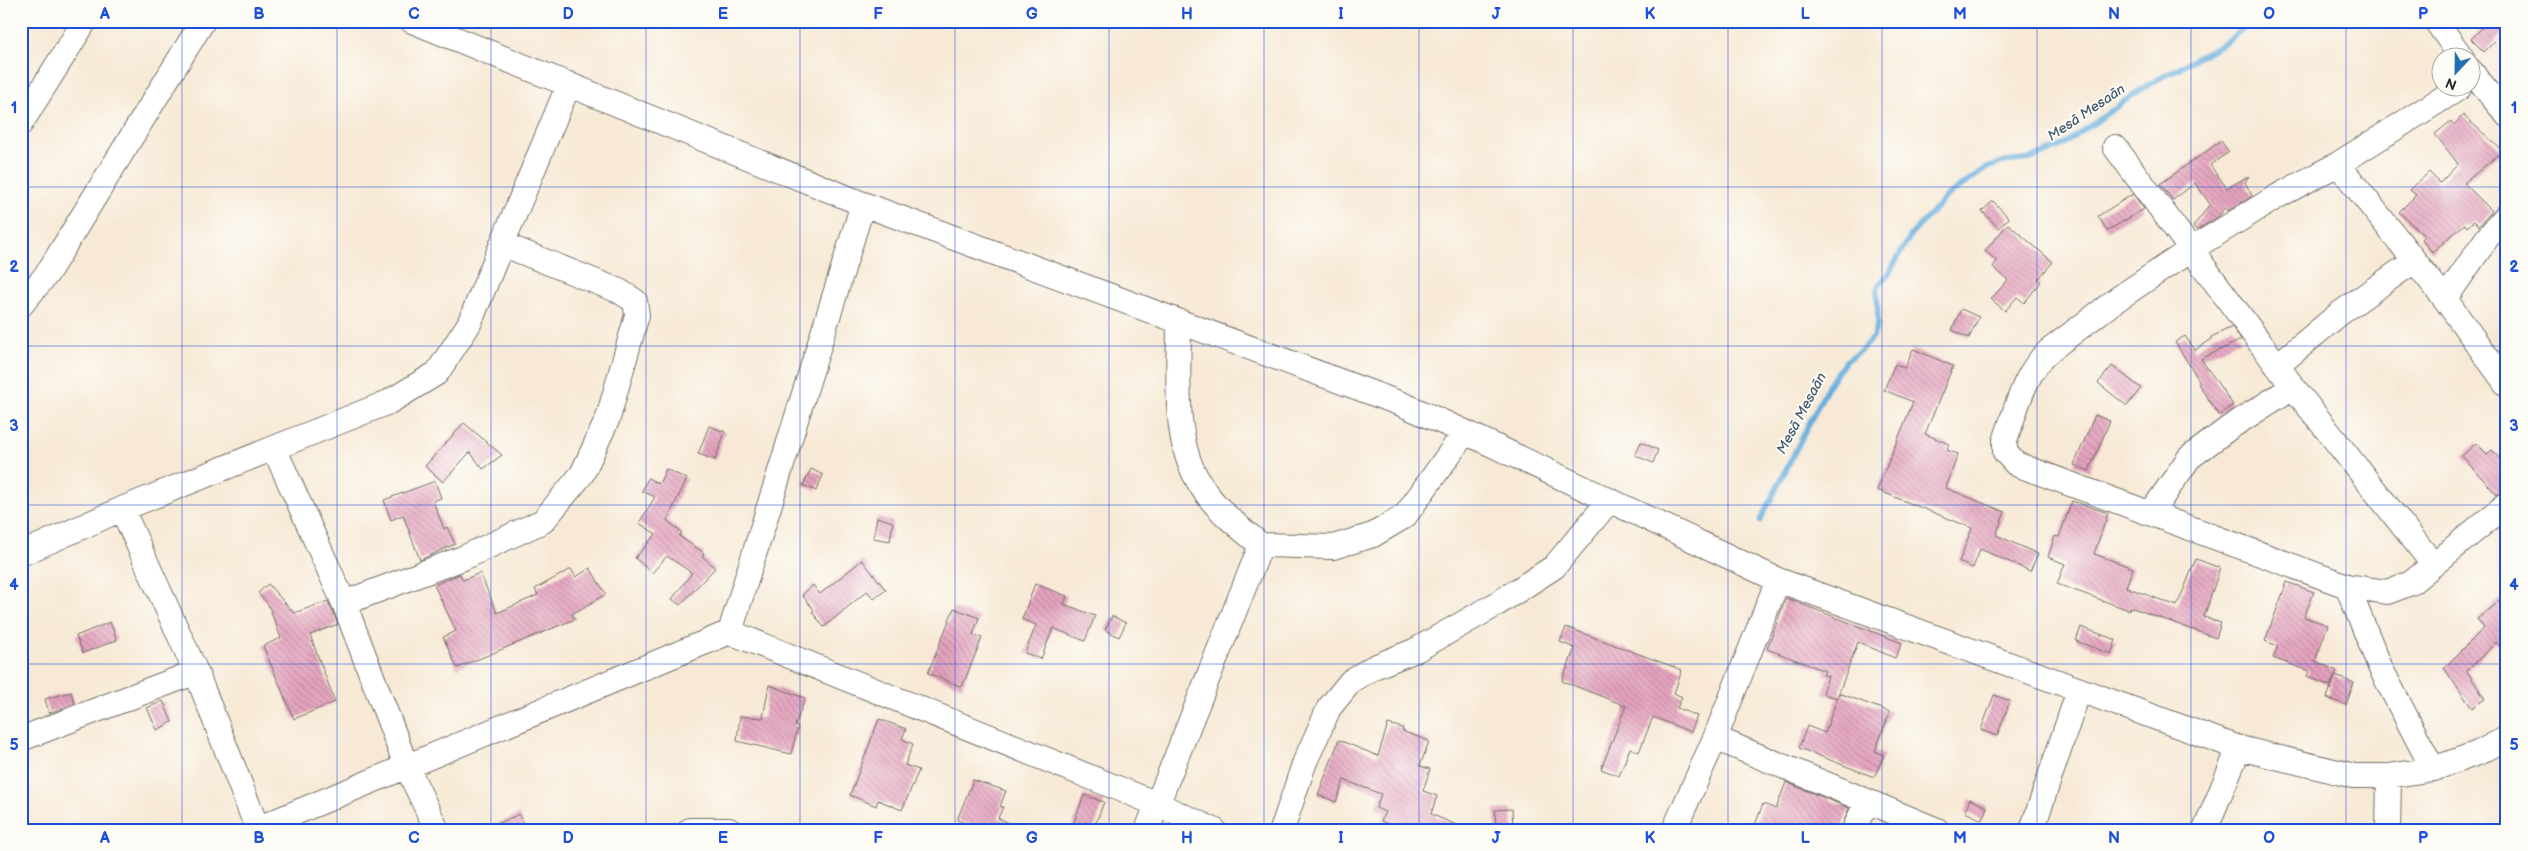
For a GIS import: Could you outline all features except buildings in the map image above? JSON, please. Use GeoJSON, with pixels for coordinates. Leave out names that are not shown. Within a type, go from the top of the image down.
{"type":"FeatureCollection","features":[{"type":"Feature","properties":{"kind":"street"},"geometry":{"type":"LineString","coordinates":[[21,122],[85,21]]}},
{"type":"Feature","properties":{"kind":"street"},"geometry":{"type":"LineString","coordinates":[[21,305],[47,274],[203,21]]}},
{"type":"Feature","properties":{"kind":"street"},"geometry":{"type":"LineString","coordinates":[[412,21],[863,204],[1404,405],[1778,580],[2239,748],[2354,776],[2389,776],[2433,769],[2478,753],[2507,738]]}},
{"type":"Feature","properties":{"kind":"street"},"geometry":{"type":"LineString","coordinates":[[2436,21],[2455,48]]}},
{"type":"Feature","properties":{"kind":"street"},"geometry":{"type":"LineString","coordinates":[[21,554],[122,509],[389,402],[437,373],[469,324],[569,84]]}},
{"type":"Feature","properties":{"kind":"street"},"geometry":{"type":"LineString","coordinates":[[2480,89],[2507,115]]}},
{"type":"Feature","properties":{"kind":"street"},"geometry":{"type":"LineString","coordinates":[[2440,98],[2338,164],[2278,196],[2190,250],[2116,300],[2040,359],[2031,372],[2005,441],[2005,452],[2016,464],[2347,586],[2387,592],[2411,583],[2507,504]]}},
{"type":"Feature","properties":{"kind":"street"},"geometry":{"type":"LineString","coordinates":[[2115,147],[2276,366],[2433,564]]}},
{"type":"Feature","properties":{"kind":"street"},"geometry":{"type":"LineString","coordinates":[[2338,164],[2445,299],[2507,385]]}},
{"type":"Feature","properties":{"kind":"street"},"geometry":{"type":"LineString","coordinates":[[730,632],[863,204]]}},
{"type":"Feature","properties":{"kind":"street"},"geometry":{"type":"LineString","coordinates":[[2445,299],[2487,238],[2507,215]]}},
{"type":"Feature","properties":{"kind":"street"},"geometry":{"type":"LineString","coordinates":[[344,602],[463,558],[543,521],[582,474],[608,418],[638,315],[636,301],[619,291],[502,244]]}},
{"type":"Feature","properties":{"kind":"street"},"geometry":{"type":"LineString","coordinates":[[2276,366],[2340,314],[2414,261]]}},
{"type":"Feature","properties":{"kind":"street"},"geometry":{"type":"LineString","coordinates":[[1179,323],[1179,384],[1183,439],[1194,476],[1227,518],[1260,545],[1333,547],[1373,535],[1405,516],[1465,432]]}},
{"type":"Feature","properties":{"kind":"street"},"geometry":{"type":"LineString","coordinates":[[2151,514],[2189,458],[2229,428],[2293,387]]}},
{"type":"Feature","properties":{"kind":"street"},"geometry":{"type":"LineString","coordinates":[[274,448],[344,602],[406,765],[437,830]]}},
{"type":"Feature","properties":{"kind":"street"},"geometry":{"type":"LineString","coordinates":[[1282,830],[1304,764],[1329,708],[1351,681],[1374,667],[1416,650],[1495,605],[1554,567],[1609,501]]}},
{"type":"Feature","properties":{"kind":"street"},"geometry":{"type":"LineString","coordinates":[[122,509],[196,672],[256,829],[406,765],[730,632],[1157,804],[1214,830]]}},
{"type":"Feature","properties":{"kind":"street"},"geometry":{"type":"LineString","coordinates":[[1147,830],[1260,545]]}},
{"type":"Feature","properties":{"kind":"street"},"geometry":{"type":"LineString","coordinates":[[1674,830],[1715,738],[1778,580]]}},
{"type":"Feature","properties":{"kind":"street"},"geometry":{"type":"LineString","coordinates":[[2347,586],[2381,669],[2433,769]]}},
{"type":"Feature","properties":{"kind":"street"},"geometry":{"type":"LineString","coordinates":[[21,738],[196,672]]}},
{"type":"Feature","properties":{"kind":"street"},"geometry":{"type":"LineString","coordinates":[[2032,830],[2079,690]]}},
{"type":"Feature","properties":{"kind":"street"},"geometry":{"type":"LineString","coordinates":[[1715,738],[1937,830]]}},
{"type":"Feature","properties":{"kind":"street"},"geometry":{"type":"LineString","coordinates":[[2205,830],[2239,748]]}},
{"type":"Feature","properties":{"kind":"street"},"geometry":{"type":"LineString","coordinates":[[2388,830],[2389,776]]}},
{"type":"Feature","properties":{"kind":"street"},"geometry":{"type":"LineString","coordinates":[[1854,830],[1867,801]]}},
{"type":"Feature","properties":{"kind":"street"},"geometry":{"type":"LineString","coordinates":[[690,830],[729,830]]}},
{"type":"Feature","properties":{"kind":"waterway","name":"Mesā Mesaān"},"geometry":{"type":"LineString","coordinates":[[1760,521],[1829,384],[1845,362],[1861,350],[1873,337],[1878,323],[1877,290],[1880,283],[1888,275],[1911,235],[1947,196],[1987,168],[2004,162],[2031,159],[2063,145],[2146,86],[2229,40],[2252,21]]}}]}
